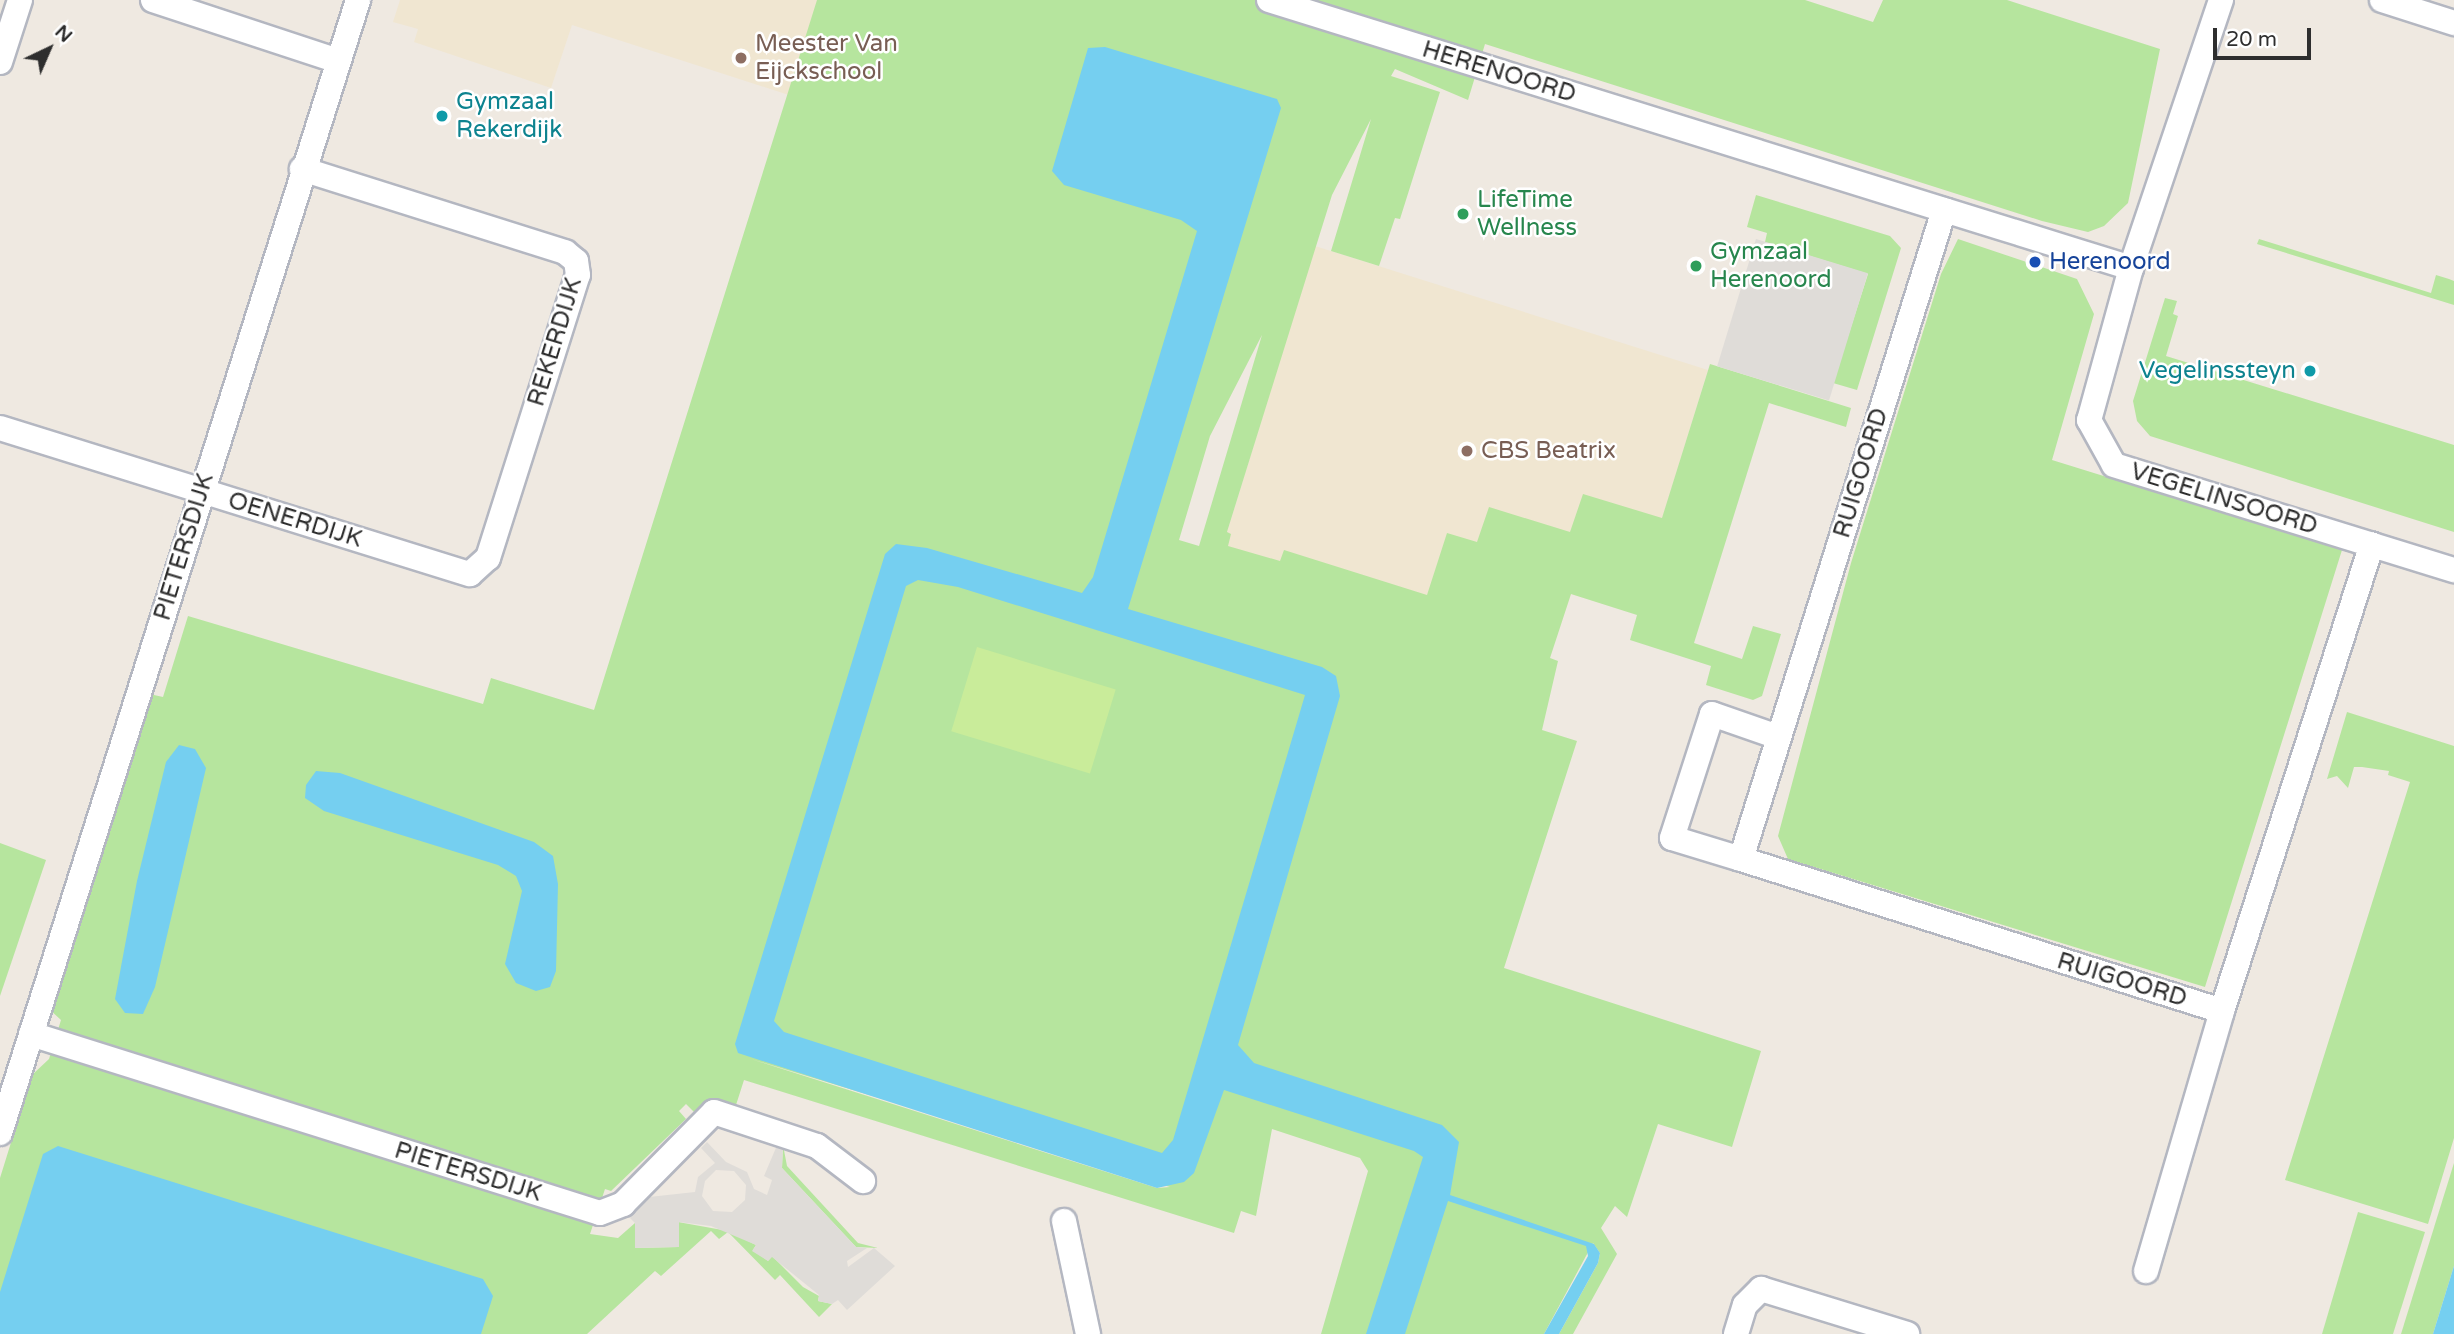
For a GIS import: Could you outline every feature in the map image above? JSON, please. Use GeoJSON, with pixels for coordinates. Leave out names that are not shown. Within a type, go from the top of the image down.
{"type":"FeatureCollection","features":[{"type":"Feature","properties":{"kind":"street"},"geometry":{"type":"LineString","coordinates":[[0,62],[20,0]]}},
{"type":"Feature","properties":{"kind":"street"},"geometry":{"type":"LineString","coordinates":[[153,0],[221,10],[336,60]]}},
{"type":"Feature","properties":{"kind":"street","name":"PIETERSDIJK"},"geometry":{"type":"LineString","coordinates":[[0,1133],[336,60],[358,0]]}},
{"type":"Feature","properties":{"kind":"street","name":"HERENOORD"},"geometry":{"type":"LineString","coordinates":[[1269,0],[2131,268]]}},
{"type":"Feature","properties":{"kind":"street","name":"VEGELINSOORD"},"geometry":{"type":"LineString","coordinates":[[2221,0],[2131,268],[2089,420],[2114,465],[2454,570]]}},
{"type":"Feature","properties":{"kind":"street"},"geometry":{"type":"LineString","coordinates":[[2382,0],[2454,23]]}},
{"type":"Feature","properties":{"kind":"street","name":"REKERDIJK"},"geometry":{"type":"LineString","coordinates":[[302,169],[565,252],[576,261],[578,275],[488,558],[470,573]]}},
{"type":"Feature","properties":{"kind":"street","name":"RUIGOORD"},"geometry":{"type":"LineString","coordinates":[[1741,859],[1944,210]]}},
{"type":"Feature","properties":{"kind":"street","name":"OENERDIJK"},"geometry":{"type":"LineString","coordinates":[[0,428],[470,573]]}},
{"type":"Feature","properties":{"kind":"street"},"geometry":{"type":"LineString","coordinates":[[2146,1271],[2222,1011],[2372,545]]}},
{"type":"Feature","properties":{"kind":"street","name":"RUIGOORD"},"geometry":{"type":"LineString","coordinates":[[1778,737],[1712,714],[1672,838],[2222,1011]]}},
{"type":"Feature","properties":{"kind":"street","name":"PIETERSDIJK"},"geometry":{"type":"LineString","coordinates":[[31,1034],[600,1213],[623,1204],[714,1112],[817,1146],[863,1181]]}},
{"type":"Feature","properties":{"kind":"street"},"geometry":{"type":"LineString","coordinates":[[1064,1221],[1088,1334]]}},
{"type":"Feature","properties":{"kind":"street"},"geometry":{"type":"LineString","coordinates":[[1736,1334],[1745,1306],[1761,1289],[1908,1334]]}},
{"type":"Feature","properties":{"kind":"shaded area","name":"Meester Van Eijckschool"},"geometry":{"type":"Polygon","coordinates":[[[400,0],[824,0],[795,97],[572,25],[551,88],[414,42],[418,29],[393,22],[400,0]]]}},
{"type":"Feature","properties":{"kind":"shaded area"},"geometry":{"type":"Polygon","coordinates":[[[1756,239],[1868,273],[1829,400],[1717,366],[1756,239]]]}},
{"type":"Feature","properties":{"kind":"shaded area","name":"CBS Beatrix"},"geometry":{"type":"Polygon","coordinates":[[[1315,246],[1708,370],[1633,613],[1571,594],[1549,659],[1220,555],[1315,246]]]}},
{"type":"Feature","properties":{"kind":"shaded area"},"geometry":{"type":"Polygon","coordinates":[[[707,1142],[726,1162],[747,1172],[754,1189],[767,1195],[772,1180],[764,1176],[778,1143],[783,1145],[782,1168],[856,1247],[867,1248],[847,1261],[848,1267],[874,1248],[895,1266],[847,1310],[838,1300],[832,1304],[818,1301],[819,1295],[772,1257],[768,1261],[752,1251],[756,1245],[711,1226],[679,1222],[679,1247],[635,1248],[635,1223],[629,1217],[649,1197],[695,1192],[698,1177],[715,1163],[701,1148],[707,1142]],[[716,1170],[705,1181],[702,1196],[713,1211],[732,1212],[745,1200],[746,1185],[734,1171],[716,1170]]]}},
{"type":"Feature","properties":{"kind":"green space"},"geometry":{"type":"Polygon","coordinates":[[[817,0],[1805,0],[1873,22],[1883,0],[2007,0],[2160,49],[2128,203],[2104,226],[2088,232],[2042,221],[1485,44],[1468,100],[1395,69],[1391,76],[1440,92],[1400,219],[1395,218],[1379,266],[1331,251],[1371,119],[1332,195],[1227,532],[1231,534],[1228,546],[1280,561],[1284,550],[1427,595],[1447,533],[1477,542],[1489,507],[1570,532],[1583,494],[1662,518],[1710,364],[1851,408],[1846,427],[1769,403],[1694,643],[1742,659],[1753,626],[1781,634],[1762,696],[1753,700],[1706,685],[1711,666],[1630,640],[1637,615],[1571,594],[1550,658],[1558,661],[1542,730],[1577,741],[1504,968],[1761,1051],[1732,1147],[1658,1124],[1627,1217],[1615,1206],[1601,1228],[1617,1254],[1573,1334],[1559,1334],[1598,1263],[1600,1253],[1593,1243],[1544,1334],[1321,1334],[1368,1171],[1360,1158],[1272,1129],[1256,1216],[1241,1211],[1234,1233],[744,1080],[736,1105],[715,1100],[694,1112],[686,1104],[679,1111],[686,1119],[611,1191],[605,1189],[590,1234],[618,1238],[635,1223],[636,1248],[678,1247],[678,1222],[728,1231],[756,1245],[753,1250],[768,1261],[772,1256],[803,1287],[819,1296],[818,1301],[832,1304],[819,1317],[780,1275],[775,1280],[728,1232],[719,1239],[711,1231],[661,1276],[655,1271],[587,1334],[0,1334],[0,1178],[32,1075],[49,1059],[61,1020],[48,1008],[145,693],[163,697],[188,616],[483,704],[491,678],[594,710],[817,0]],[[1262,335],[1210,436],[1179,540],[1199,546],[1262,335]],[[751,1059],[1157,1188],[1170,1187],[751,1059]]]}},
{"type":"Feature","properties":{"kind":"green space"},"geometry":{"type":"Polygon","coordinates":[[[1756,195],[1890,236],[1901,248],[1857,390],[1833,383],[1868,274],[1765,242],[1767,233],[1747,227],[1756,195]]]}},
{"type":"Feature","properties":{"kind":"green space"},"geometry":{"type":"Polygon","coordinates":[[[1958,239],[2077,279],[2094,314],[2052,460],[2342,550],[2205,987],[1788,859],[1778,836],[1851,563],[1941,274],[1958,239]]]}},
{"type":"Feature","properties":{"kind":"green space"},"geometry":{"type":"Polygon","coordinates":[[[2259,239],[2431,293],[2436,275],[2449,279],[2454,281],[2454,305],[2257,244],[2259,239]]]}},
{"type":"Feature","properties":{"kind":"green space"},"geometry":{"type":"Polygon","coordinates":[[[2165,298],[2177,301],[2173,314],[2178,316],[2166,356],[2454,445],[2454,532],[2150,436],[2137,421],[2133,401],[2165,298]]]}},
{"type":"Feature","properties":{"kind":"green space"},"geometry":{"type":"Polygon","coordinates":[[[977,647],[1116,689],[1090,774],[951,731],[977,647]]]}},
{"type":"Feature","properties":{"kind":"green space"},"geometry":{"type":"Polygon","coordinates":[[[2347,712],[2454,746],[2454,1138],[2428,1224],[2285,1180],[2410,782],[2388,775],[2389,771],[2362,767],[2354,767],[2348,788],[2337,776],[2327,779],[2347,712]]]}},
{"type":"Feature","properties":{"kind":"green space"},"geometry":{"type":"Polygon","coordinates":[[[0,843],[46,860],[0,996],[0,843]]]}},
{"type":"Feature","properties":{"kind":"green space"},"geometry":{"type":"Polygon","coordinates":[[[783,1145],[787,1166],[858,1243],[878,1248],[856,1247],[782,1168],[783,1145]]]}},
{"type":"Feature","properties":{"kind":"green space"},"geometry":{"type":"Polygon","coordinates":[[[2454,1163],[2454,1266],[2433,1334],[2401,1334],[2454,1163]]]}},
{"type":"Feature","properties":{"kind":"green space"},"geometry":{"type":"Polygon","coordinates":[[[2358,1212],[2425,1232],[2393,1334],[2322,1334],[2358,1212]]]}},
{"type":"Feature","properties":{"kind":"water"},"geometry":{"type":"Polygon","coordinates":[[[1105,47],[1277,99],[1281,108],[1128,609],[1322,667],[1336,676],[1340,696],[1238,1045],[1254,1063],[1442,1125],[1459,1142],[1450,1195],[1594,1244],[1600,1253],[1598,1263],[1559,1334],[1544,1334],[1588,1256],[1586,1246],[1448,1201],[1405,1334],[1366,1334],[1423,1157],[1414,1151],[1224,1090],[1194,1173],[1184,1182],[1157,1188],[738,1053],[735,1044],[885,554],[896,544],[927,548],[1082,593],[1093,577],[1197,231],[1181,220],[1064,185],[1052,171],[1088,48],[1105,47]],[[918,580],[906,586],[774,1021],[784,1032],[1162,1153],[1173,1140],[1305,695],[958,587],[918,580]]]}},
{"type":"Feature","properties":{"kind":"water"},"geometry":{"type":"Polygon","coordinates":[[[179,745],[195,749],[206,768],[155,987],[143,1014],[125,1013],[115,999],[137,881],[166,762],[179,745]]]}},
{"type":"Feature","properties":{"kind":"water"},"geometry":{"type":"Polygon","coordinates":[[[316,771],[340,773],[534,842],[553,856],[558,884],[556,971],[550,987],[536,991],[516,983],[505,964],[522,891],[516,876],[498,865],[324,811],[305,798],[306,785],[316,771]]]}},
{"type":"Feature","properties":{"kind":"water"},"geometry":{"type":"Polygon","coordinates":[[[58,1146],[483,1279],[493,1296],[481,1334],[0,1334],[0,1292],[43,1154],[58,1146]]]}},
{"type":"Feature","properties":{"kind":"water"},"geometry":{"type":"Polygon","coordinates":[[[2454,1266],[2454,1334],[2433,1334],[2454,1266]]]}},
{"type":"Feature","properties":{"kind":"place","name":"Meester Van Eijckschool"},"geometry":{"type":"Point","coordinates":[741,58]}},
{"type":"Feature","properties":{"kind":"place","name":"Gymzaal Rekerdijk"},"geometry":{"type":"Point","coordinates":[442,116]}},
{"type":"Feature","properties":{"kind":"place","name":"LifeTime Wellness"},"geometry":{"type":"Point","coordinates":[1463,214]}},
{"type":"Feature","properties":{"kind":"place","name":"Herenoord"},"geometry":{"type":"Point","coordinates":[2035,262]}},
{"type":"Feature","properties":{"kind":"place","name":"Gymzaal Herenoord"},"geometry":{"type":"Point","coordinates":[1696,266]}},
{"type":"Feature","properties":{"kind":"place","name":"Vegelinssteyn"},"geometry":{"type":"Point","coordinates":[2310,371]}},
{"type":"Feature","properties":{"kind":"place","name":"CBS Beatrix"},"geometry":{"type":"Point","coordinates":[1467,451]}}]}
